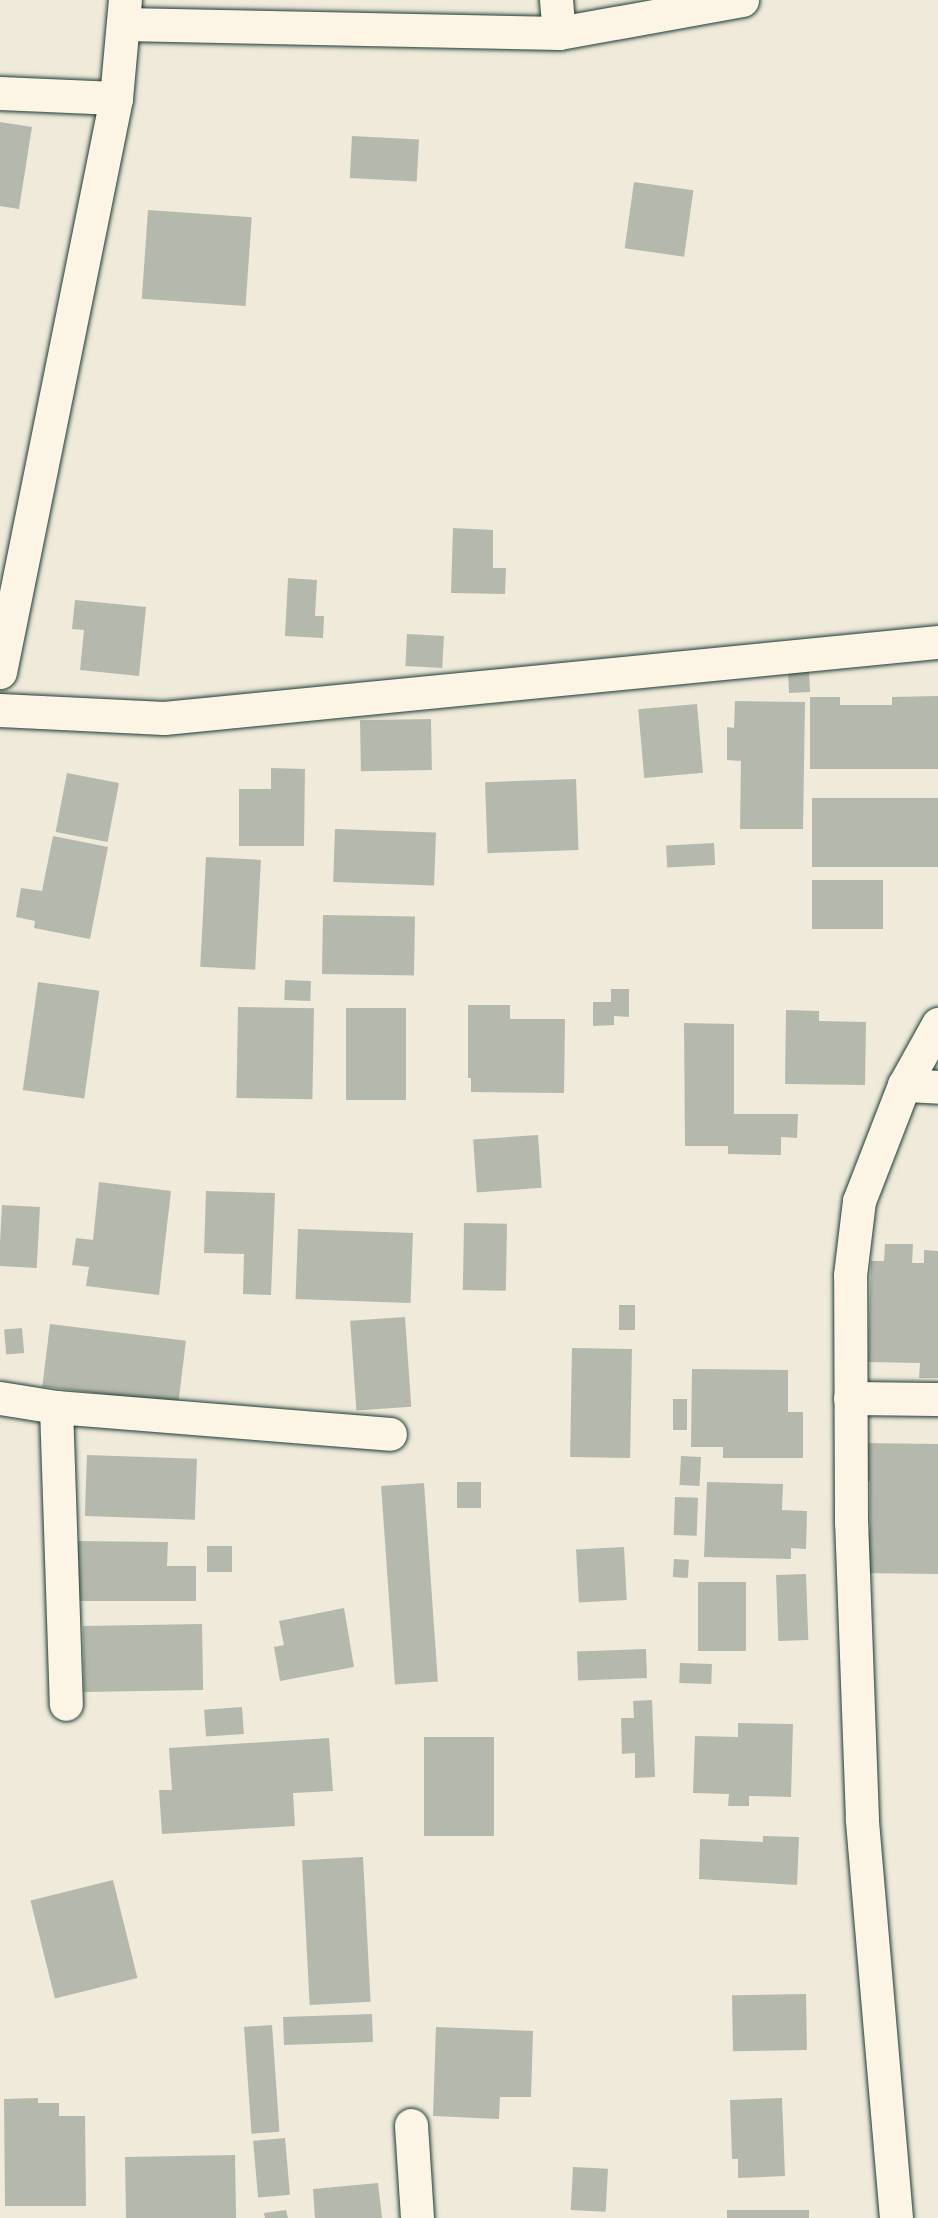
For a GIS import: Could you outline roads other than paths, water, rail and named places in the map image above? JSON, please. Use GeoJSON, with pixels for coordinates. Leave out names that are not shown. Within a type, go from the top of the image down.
{"type":"FeatureCollection","features":[{"type":"Feature","properties":{"kind":"street"},"geometry":{"type":"LineString","coordinates":[[556,0],[559,33]]}},
{"type":"Feature","properties":{"kind":"street"},"geometry":{"type":"LineString","coordinates":[[0,672],[116,98],[124,12],[559,33],[742,0]]}},
{"type":"Feature","properties":{"kind":"street"},"geometry":{"type":"LineString","coordinates":[[0,93],[116,98]]}},
{"type":"Feature","properties":{"kind":"street"},"geometry":{"type":"LineString","coordinates":[[0,710],[164,718],[938,642]]}},
{"type":"Feature","properties":{"kind":"street"},"geometry":{"type":"LineString","coordinates":[[896,2218],[862,1819],[850,1523],[850,1275],[859,1201],[904,1085],[938,1024]]}},
{"type":"Feature","properties":{"kind":"street"},"geometry":{"type":"LineString","coordinates":[[904,1085],[938,1087]]}},
{"type":"Feature","properties":{"kind":"street"},"geometry":{"type":"LineString","coordinates":[[0,1398],[56,1407],[390,1434]]}},
{"type":"Feature","properties":{"kind":"street"},"geometry":{"type":"LineString","coordinates":[[850,1398],[938,1399]]}},
{"type":"Feature","properties":{"kind":"street"},"geometry":{"type":"LineString","coordinates":[[56,1407],[66,1704]]}},
{"type":"Feature","properties":{"kind":"street"},"geometry":{"type":"LineString","coordinates":[[411,2125],[417,2218]]}}]}
